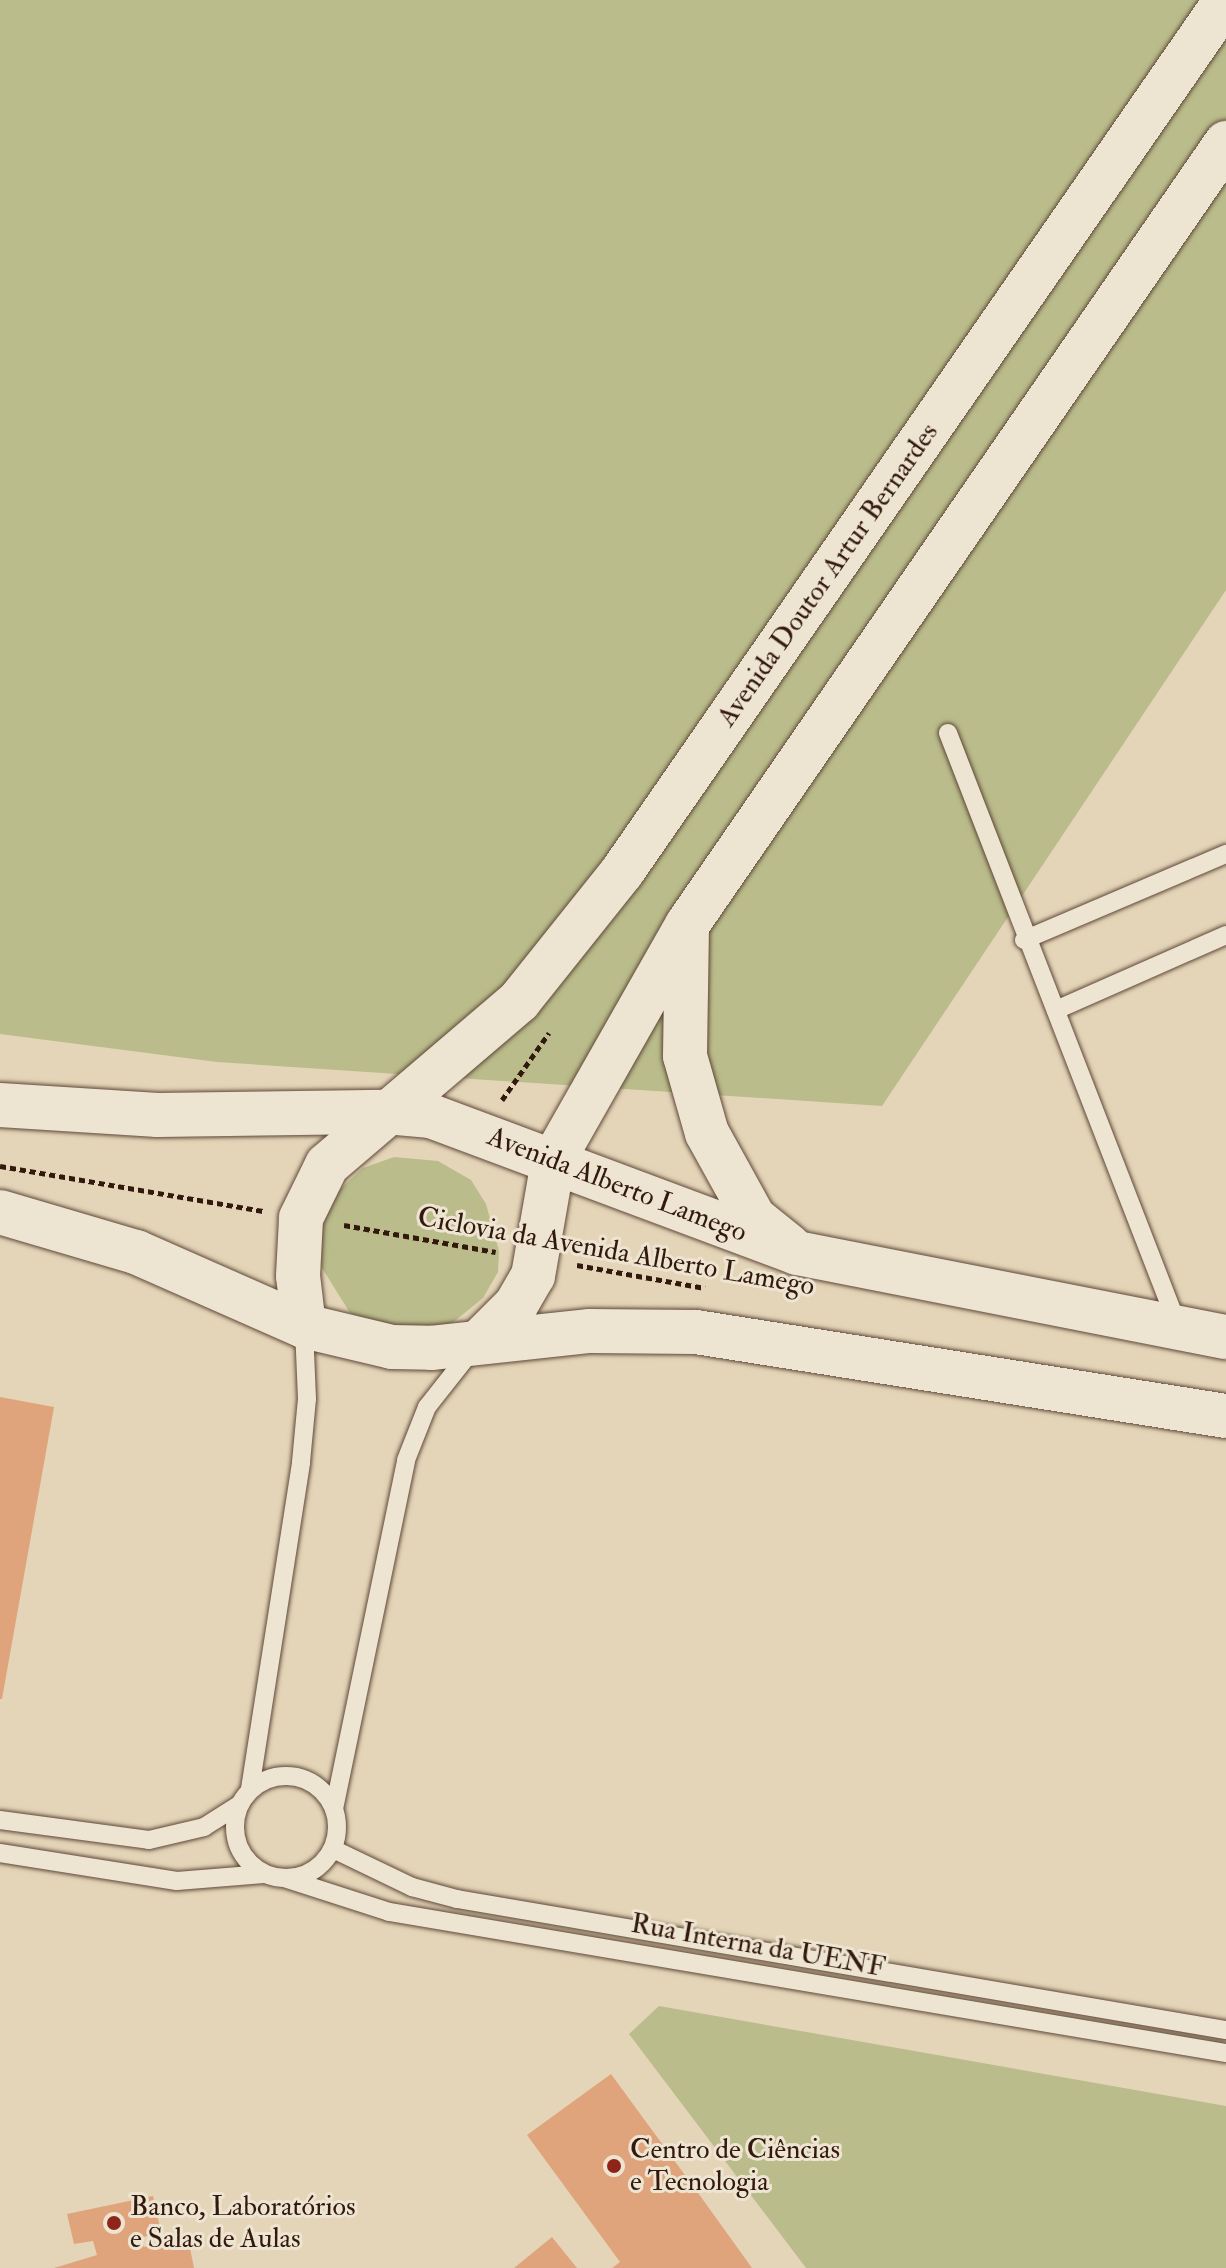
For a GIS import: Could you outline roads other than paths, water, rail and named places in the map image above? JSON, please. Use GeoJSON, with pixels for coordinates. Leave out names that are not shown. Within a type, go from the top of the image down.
{"type":"FeatureCollection","features":[{"type":"Feature","properties":{"kind":"main road","name":"Avenida Doutor Artur Bernardes"},"geometry":{"type":"LineString","coordinates":[[304,1326],[298,1276],[301,1218],[327,1165],[519,1001],[622,872],[1226,0]]}},
{"type":"Feature","properties":{"kind":"main road"},"geometry":{"type":"LineString","coordinates":[[479,1342],[516,1305],[538,1259],[553,1161],[687,925],[1226,143]]}},
{"type":"Feature","properties":{"kind":"main road"},"geometry":{"type":"LineString","coordinates":[[687,925],[685,1056],[707,1133],[754,1218],[797,1253]]}},
{"type":"Feature","properties":{"kind":"main road","name":"Avenida Alberto Lamego"},"geometry":{"type":"LineString","coordinates":[[0,1105],[158,1115],[386,1112],[431,1116],[720,1228],[797,1253],[1226,1337]]}},
{"type":"Feature","properties":{"kind":"main road"},"geometry":{"type":"LineString","coordinates":[[0,1212],[136,1252],[304,1326],[392,1347],[590,1331],[696,1332],[1226,1416]]}},
{"type":"Feature","properties":{"kind":"lane"},"geometry":{"type":"LineString","coordinates":[[948,733],[1024,940],[1056,1010],[1179,1329]]}},
{"type":"Feature","properties":{"kind":"lane"},"geometry":{"type":"LineString","coordinates":[[1024,940],[1226,854]]}},
{"type":"Feature","properties":{"kind":"lane"},"geometry":{"type":"LineString","coordinates":[[1056,1010],[1226,935]]}},
{"type":"Feature","properties":{"kind":"lane"},"geometry":{"type":"LineString","coordinates":[[264,1874],[247,1861],[237,1844],[234,1824],[239,1805],[250,1789],[301,1462],[307,1399],[304,1326]]}},
{"type":"Feature","properties":{"kind":"lane"},"geometry":{"type":"LineString","coordinates":[[334,1809],[406,1460],[427,1407],[479,1342]]}},
{"type":"Feature","properties":{"kind":"lane"},"geometry":{"type":"LineString","coordinates":[[250,1789],[288,1775],[324,1792],[334,1809],[338,1829],[333,1849],[312,1870],[284,1878]]}},
{"type":"Feature","properties":{"kind":"lane"},"geometry":{"type":"LineString","coordinates":[[0,1820],[149,1840],[204,1827],[239,1805]]}},
{"type":"Feature","properties":{"kind":"lane","name":"Rua Interna da UENF"},"geometry":{"type":"LineString","coordinates":[[333,1849],[412,1887],[457,1899],[1226,2030]]}},
{"type":"Feature","properties":{"kind":"lane","name":"Rua Interna da UENF"},"geometry":{"type":"LineString","coordinates":[[0,1853],[177,1881],[264,1874],[389,1912],[1226,2053]]}},
{"type":"Feature","properties":{"kind":"place","name":"Centro de Ciências e Tecnologia"},"geometry":{"type":"Point","coordinates":[614,2166]}},
{"type":"Feature","properties":{"kind":"place","name":"Banco, Laboratórios e Salas de Aulas"},"geometry":{"type":"Point","coordinates":[114,2223]}}]}
